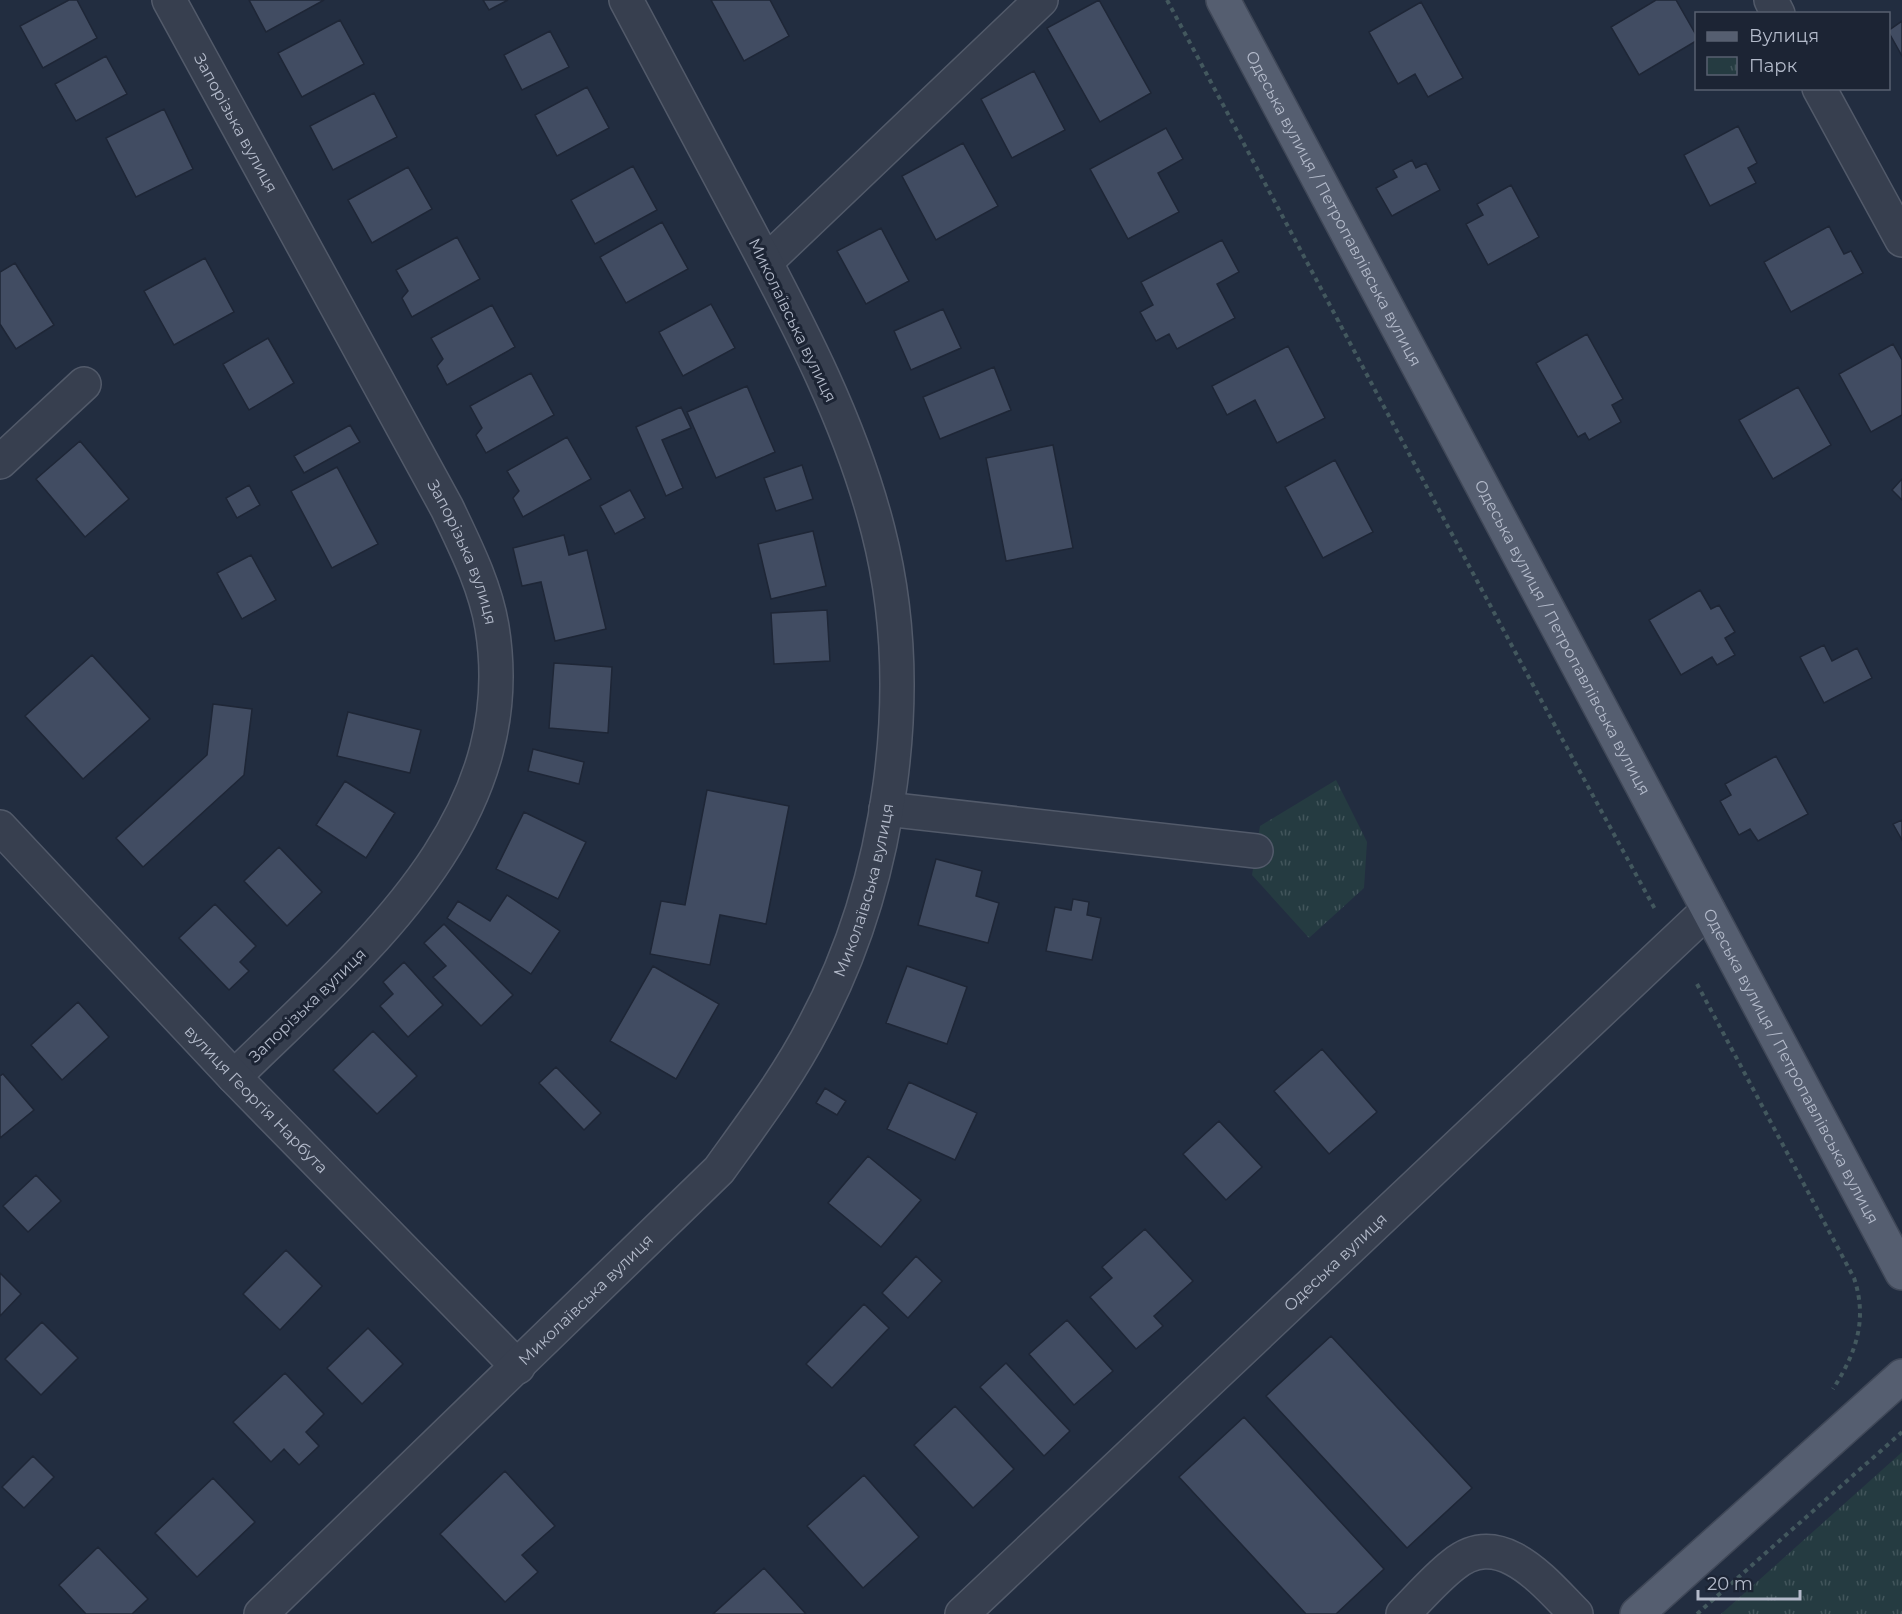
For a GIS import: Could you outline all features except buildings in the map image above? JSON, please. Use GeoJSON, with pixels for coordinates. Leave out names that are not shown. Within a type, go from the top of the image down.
{"type":"FeatureCollection","features":[{"type":"Feature","properties":{"kind":"main road","name":"Одеська вулиця / Петропавлівська вулиця"},"geometry":{"type":"LineString","coordinates":[[1223,0],[1902,1273]]}},
{"type":"Feature","properties":{"kind":"main road"},"geometry":{"type":"LineString","coordinates":[[1636,1614],[1902,1376]]}},
{"type":"Feature","properties":{"kind":"street","name":"Запорізька вулиця"},"geometry":{"type":"LineString","coordinates":[[169,0],[457,528],[476,568],[492,626],[496,685],[488,746],[466,807],[432,868],[382,932],[234,1077]]}},
{"type":"Feature","properties":{"kind":"street","name":"Миколаївська вулиця"},"geometry":{"type":"LineString","coordinates":[[261,1614],[719,1170],[764,1108],[814,1027],[846,959],[871,886],[886,809],[896,679],[891,600],[878,530],[848,436],[818,363],[626,0]]}},
{"type":"Feature","properties":{"kind":"street"},"geometry":{"type":"LineString","coordinates":[[766,262],[1041,0]]}},
{"type":"Feature","properties":{"kind":"street"},"geometry":{"type":"LineString","coordinates":[[1820,90],[1902,240]]}},
{"type":"Feature","properties":{"kind":"street"},"geometry":{"type":"LineString","coordinates":[[0,462],[84,384]]}},
{"type":"Feature","properties":{"kind":"street"},"geometry":{"type":"LineString","coordinates":[[886,809],[1256,851]]}},
{"type":"Feature","properties":{"kind":"street","name":"вулиця Георгія Нарбута"},"geometry":{"type":"LineString","coordinates":[[0,826],[234,1077],[518,1367]]}},
{"type":"Feature","properties":{"kind":"street","name":"Одеська вулиця"},"geometry":{"type":"LineString","coordinates":[[962,1614],[1708,910]]}},
{"type":"Feature","properties":{"kind":"street"},"geometry":{"type":"LineString","coordinates":[[1403,1614],[1454,1563],[1472,1555],[1499,1552],[1524,1563],[1576,1614]]}},
{"type":"Feature","properties":{"kind":"path"},"geometry":{"type":"LineString","coordinates":[[1167,0],[1408,447],[1530,683],[1658,914]]}},
{"type":"Feature","properties":{"kind":"path"},"geometry":{"type":"LineString","coordinates":[[1697,984],[1854,1278],[1861,1299],[1856,1344],[1834,1388],[1827,1396]]}},
{"type":"Feature","properties":{"kind":"path"},"geometry":{"type":"LineString","coordinates":[[1697,1614],[1902,1432]]}},
{"type":"Feature","properties":{"kind":"green space"},"geometry":{"type":"Polygon","coordinates":[[[1336,780],[1367,842],[1364,888],[1309,938],[1252,875],[1260,826],[1336,780]]]}},
{"type":"Feature","properties":{"kind":"green space"},"geometry":{"type":"Polygon","coordinates":[[[1901,1453],[1902,1614],[1721,1614],[1901,1453]]]}}]}
